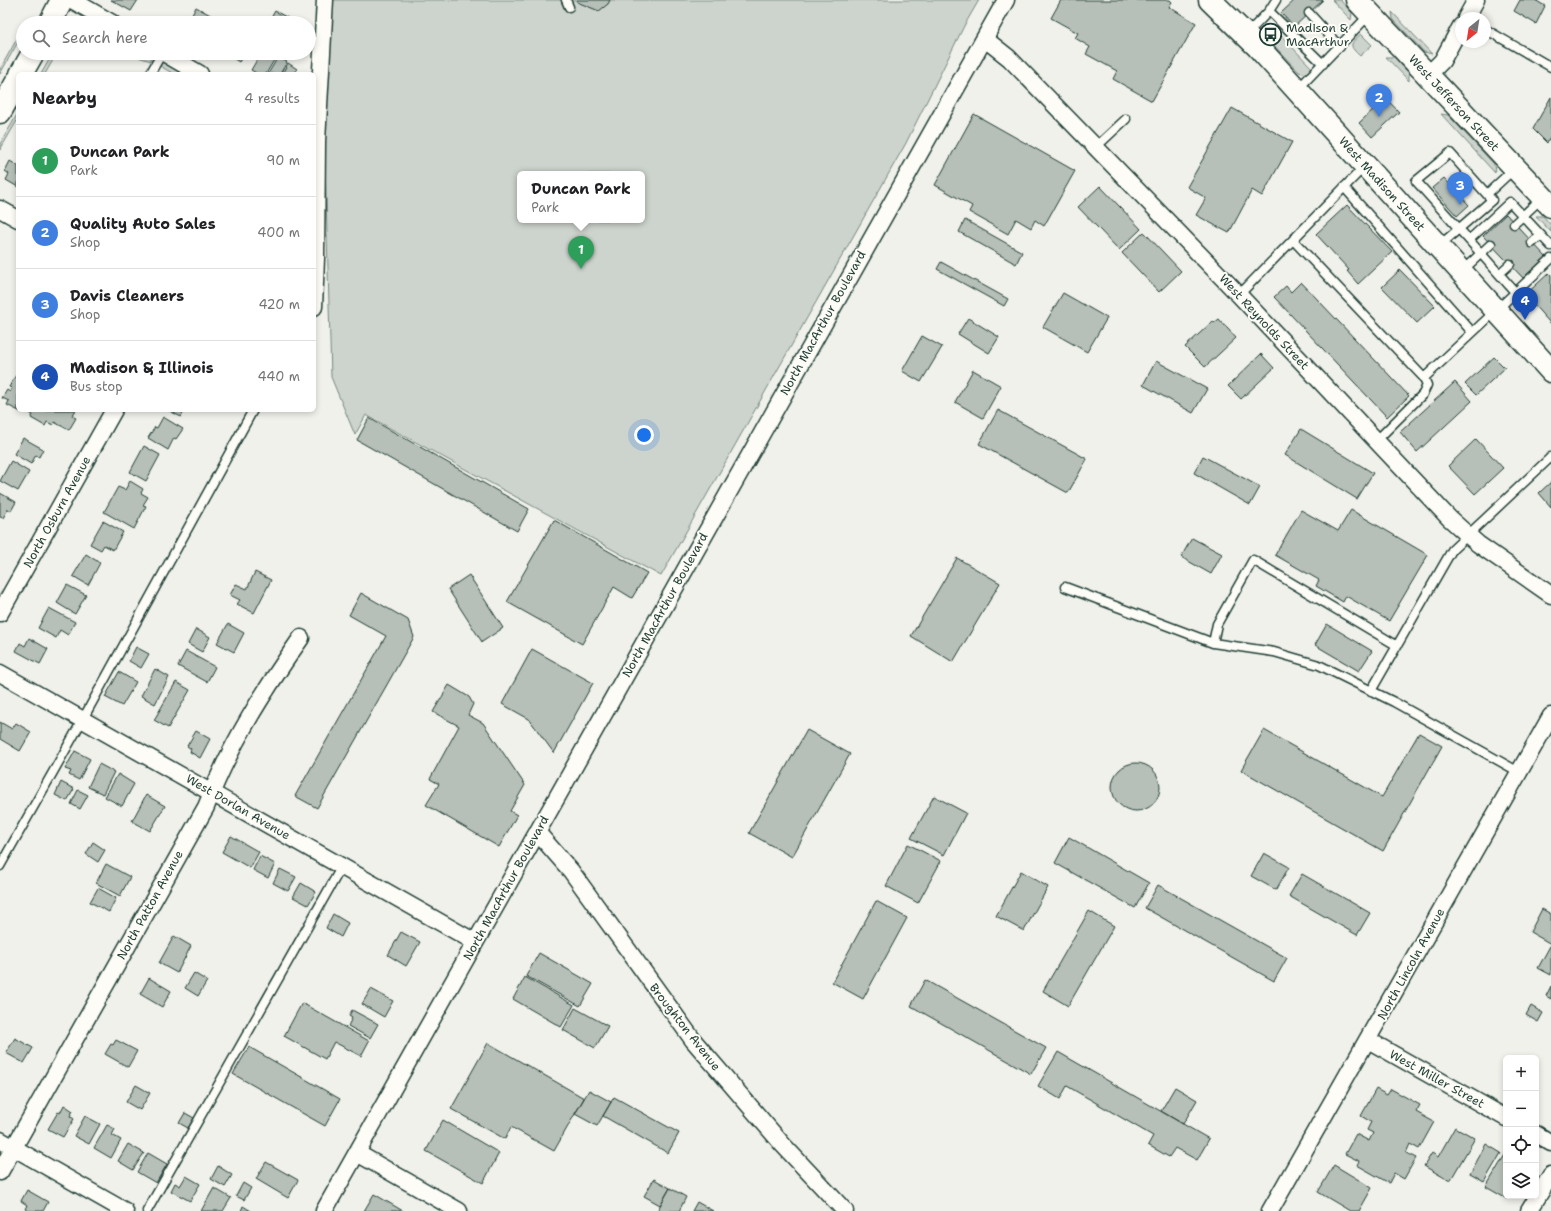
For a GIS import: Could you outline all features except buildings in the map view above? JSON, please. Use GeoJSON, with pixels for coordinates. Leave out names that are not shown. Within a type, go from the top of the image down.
{"type":"FeatureCollection","features":[{"type":"Feature","properties":{"kind":"main road"},"geometry":{"type":"LineString","coordinates":[[54,16],[62,0]]}},
{"type":"Feature","properties":{"kind":"main road","name":"West Madison Street"},"geometry":{"type":"LineString","coordinates":[[1210,0],[1246,35],[1297,90],[1551,371]]}},
{"type":"Feature","properties":{"kind":"main road","name":"West Jefferson Street"},"geometry":{"type":"LineString","coordinates":[[1361,4],[1547,202]]}},
{"type":"Feature","properties":{"kind":"main road"},"geometry":{"type":"LineString","coordinates":[[22,72],[29,60]]}},
{"type":"Feature","properties":{"kind":"main road"},"geometry":{"type":"LineString","coordinates":[[0,112],[16,84]]}},
{"type":"Feature","properties":{"kind":"street"},"geometry":{"type":"LineString","coordinates":[[72,0],[100,16]]}},
{"type":"Feature","properties":{"kind":"street"},"geometry":{"type":"LineString","coordinates":[[316,127],[325,0]]}},
{"type":"Feature","properties":{"kind":"street","name":"North MacArthur Boulevard"},"geometry":{"type":"LineString","coordinates":[[324,1211],[1006,0]]}},
{"type":"Feature","properties":{"kind":"street"},"geometry":{"type":"LineString","coordinates":[[1469,12],[1476,0]]}},
{"type":"Feature","properties":{"kind":"street"},"geometry":{"type":"LineString","coordinates":[[1428,75],[1442,62],[1455,37]]}},
{"type":"Feature","properties":{"kind":"street","name":"West Reynolds Street"},"geometry":{"type":"LineString","coordinates":[[985,39],[1009,58],[1096,147],[1467,535],[1492,555],[1551,595]]}},
{"type":"Feature","properties":{"kind":"street"},"geometry":{"type":"LineString","coordinates":[[175,60],[196,72]]}},
{"type":"Feature","properties":{"kind":"street"},"geometry":{"type":"LineString","coordinates":[[0,209],[16,218]]}},
{"type":"Feature","properties":{"kind":"street","name":"North Osburn Avenue"},"geometry":{"type":"LineString","coordinates":[[0,613],[113,412]]}},
{"type":"Feature","properties":{"kind":"street","name":"North Patton Avenue"},"geometry":{"type":"LineString","coordinates":[[0,1172],[206,807],[211,792],[229,755],[262,696],[301,638]]}},
{"type":"Feature","properties":{"kind":"street","name":"West Dorlan Avenue"},"geometry":{"type":"LineString","coordinates":[[0,673],[475,942]]}},
{"type":"Feature","properties":{"kind":"street","name":"North Lincoln Avenue"},"geometry":{"type":"LineString","coordinates":[[1270,1211],[1551,716]]}},
{"type":"Feature","properties":{"kind":"street","name":"Broughton Avenue"},"geometry":{"type":"LineString","coordinates":[[538,832],[571,871],[693,1040],[782,1145],[845,1211]]}},
{"type":"Feature","properties":{"kind":"street","name":"West Miller Street"},"geometry":{"type":"LineString","coordinates":[[1368,1040],[1503,1116]]}},
{"type":"Feature","properties":{"kind":"street"},"geometry":{"type":"LineString","coordinates":[[1539,1136],[1551,1143]]}},
{"type":"Feature","properties":{"kind":"street"},"geometry":{"type":"LineString","coordinates":[[0,1140],[125,1211]]}},
{"type":"Feature","properties":{"kind":"street"},"geometry":{"type":"LineString","coordinates":[[357,1153],[459,1211]]}},
{"type":"Feature","properties":{"kind":"street"},"geometry":{"type":"LineString","coordinates":[[1529,1211],[1551,1175]]}},
{"type":"Feature","properties":{"kind":"lane"},"geometry":{"type":"LineString","coordinates":[[1246,35],[1269,11],[1276,0]]}},
{"type":"Feature","properties":{"kind":"lane"},"geometry":{"type":"LineString","coordinates":[[1297,90],[1340,47],[1361,4]]}},
{"type":"Feature","properties":{"kind":"lane"},"geometry":{"type":"LineString","coordinates":[[1269,11],[1323,64]]}},
{"type":"Feature","properties":{"kind":"lane"},"geometry":{"type":"LineString","coordinates":[[1309,13],[1340,47]]}},
{"type":"Feature","properties":{"kind":"lane"},"geometry":{"type":"LineString","coordinates":[[1491,32],[1551,67]]}},
{"type":"Feature","properties":{"kind":"lane"},"geometry":{"type":"LineString","coordinates":[[151,72],[159,60]]}},
{"type":"Feature","properties":{"kind":"lane"},"geometry":{"type":"LineString","coordinates":[[1096,147],[1126,119]]}},
{"type":"Feature","properties":{"kind":"lane"},"geometry":{"type":"LineString","coordinates":[[1439,247],[1459,230],[1492,200],[1450,153],[1416,181],[1459,230],[1469,240],[1480,254],[1515,292]]}},
{"type":"Feature","properties":{"kind":"lane"},"geometry":{"type":"LineString","coordinates":[[1239,295],[1365,165]]}},
{"type":"Feature","properties":{"kind":"lane"},"geometry":{"type":"LineString","coordinates":[[1487,194],[1515,168]]}},
{"type":"Feature","properties":{"kind":"lane"},"geometry":{"type":"LineString","coordinates":[[1344,187],[1472,332]]}},
{"type":"Feature","properties":{"kind":"lane"},"geometry":{"type":"LineString","coordinates":[[1469,240],[1510,202],[1551,246]]}},
{"type":"Feature","properties":{"kind":"lane"},"geometry":{"type":"LineString","coordinates":[[1514,224],[1523,216],[1547,202]]}},
{"type":"Feature","properties":{"kind":"lane"},"geometry":{"type":"LineString","coordinates":[[1532,243],[1541,235]]}},
{"type":"Feature","properties":{"kind":"lane"},"geometry":{"type":"LineString","coordinates":[[1293,240],[1424,378],[1427,385],[1423,394],[1376,441]]}},
{"type":"Feature","properties":{"kind":"lane"},"geometry":{"type":"LineString","coordinates":[[1461,272],[1491,244]]}},
{"type":"Feature","properties":{"kind":"lane"},"geometry":{"type":"LineString","coordinates":[[1424,378],[1551,259]]}},
{"type":"Feature","properties":{"kind":"lane"},"geometry":{"type":"LineString","coordinates":[[1499,274],[1510,264]]}},
{"type":"Feature","properties":{"kind":"lane"},"geometry":{"type":"LineString","coordinates":[[0,866],[83,719],[252,412]]}},
{"type":"Feature","properties":{"kind":"lane"},"geometry":{"type":"LineString","coordinates":[[1371,691],[1396,645],[1452,550],[1551,457]]}},
{"type":"Feature","properties":{"kind":"lane"},"geometry":{"type":"LineString","coordinates":[[1213,643],[1217,624],[1253,560],[1396,645]]}},
{"type":"Feature","properties":{"kind":"lane"},"geometry":{"type":"LineString","coordinates":[[1065,587],[1213,643],[1274,652],[1320,665],[1371,691],[1519,772]]}},
{"type":"Feature","properties":{"kind":"lane"},"geometry":{"type":"LineString","coordinates":[[147,1211],[342,866]]}},
{"type":"Feature","properties":{"kind":"shaded area"},"geometry":{"type":"Polygon","coordinates":[[[333,0],[979,0],[964,26],[906,143],[661,576],[366,415],[355,435],[331,377],[325,160],[326,109],[333,0]]]}},
{"type":"Feature","properties":{"kind":"shaded area"},"geometry":{"type":"Polygon","coordinates":[[[1332,0],[1340,0],[1352,13],[1351,20],[1332,0]]]}},
{"type":"Feature","properties":{"kind":"shaded area"},"geometry":{"type":"Polygon","coordinates":[[[1392,12],[1432,54],[1424,52],[1393,19],[1392,12]]]}},
{"type":"Feature","properties":{"kind":"shaded area"},"geometry":{"type":"Polygon","coordinates":[[[1267,26],[1273,27],[1313,69],[1306,74],[1299,72],[1265,36],[1264,29],[1267,26]]]}},
{"type":"Feature","properties":{"kind":"shaded area"},"geometry":{"type":"Polygon","coordinates":[[[1361,34],[1372,45],[1360,56],[1354,50],[1352,45],[1354,40],[1361,34]]]}},
{"type":"Feature","properties":{"kind":"shaded area"},"geometry":{"type":"Polygon","coordinates":[[[16,40],[16,45],[0,74],[0,69],[16,40]]]}},
{"type":"Feature","properties":{"kind":"shaded area"},"geometry":{"type":"Polygon","coordinates":[[[1386,57],[1394,57],[1409,73],[1409,81],[1386,57]]]}},
{"type":"Feature","properties":{"kind":"shaded area"},"geometry":{"type":"Polygon","coordinates":[[[49,60],[53,60],[46,72],[42,72],[49,60]]]}},
{"type":"Feature","properties":{"kind":"shaded area"},"geometry":{"type":"Polygon","coordinates":[[[162,61],[181,72],[170,72],[160,66],[162,61]]]}},
{"type":"Feature","properties":{"kind":"shaded area"},"geometry":{"type":"Polygon","coordinates":[[[1441,114],[1448,115],[1494,164],[1495,173],[1441,114]]]}},
{"type":"Feature","properties":{"kind":"shaded area"},"geometry":{"type":"Polygon","coordinates":[[[16,116],[16,122],[0,150],[0,144],[16,116]]]}},
{"type":"Feature","properties":{"kind":"shaded area"},"geometry":{"type":"Polygon","coordinates":[[[1536,216],[1543,216],[1551,225],[1551,232],[1536,216]]]}},
{"type":"Feature","properties":{"kind":"place","name":"Madison & MacArthur"},"geometry":{"type":"Point","coordinates":[1270,35]}},
{"type":"Feature","properties":{"kind":"place","name":"Quality Auto Sales"},"geometry":{"type":"Point","coordinates":[1379,117]}},
{"type":"Feature","properties":{"kind":"place","name":"Davis Cleaners"},"geometry":{"type":"Point","coordinates":[1460,205]}},
{"type":"Feature","properties":{"kind":"place","name":"Duncan Park"},"geometry":{"type":"Point","coordinates":[581,269]}},
{"type":"Feature","properties":{"kind":"place","name":"Madison & Illinois"},"geometry":{"type":"Point","coordinates":[1525,320]}}]}
